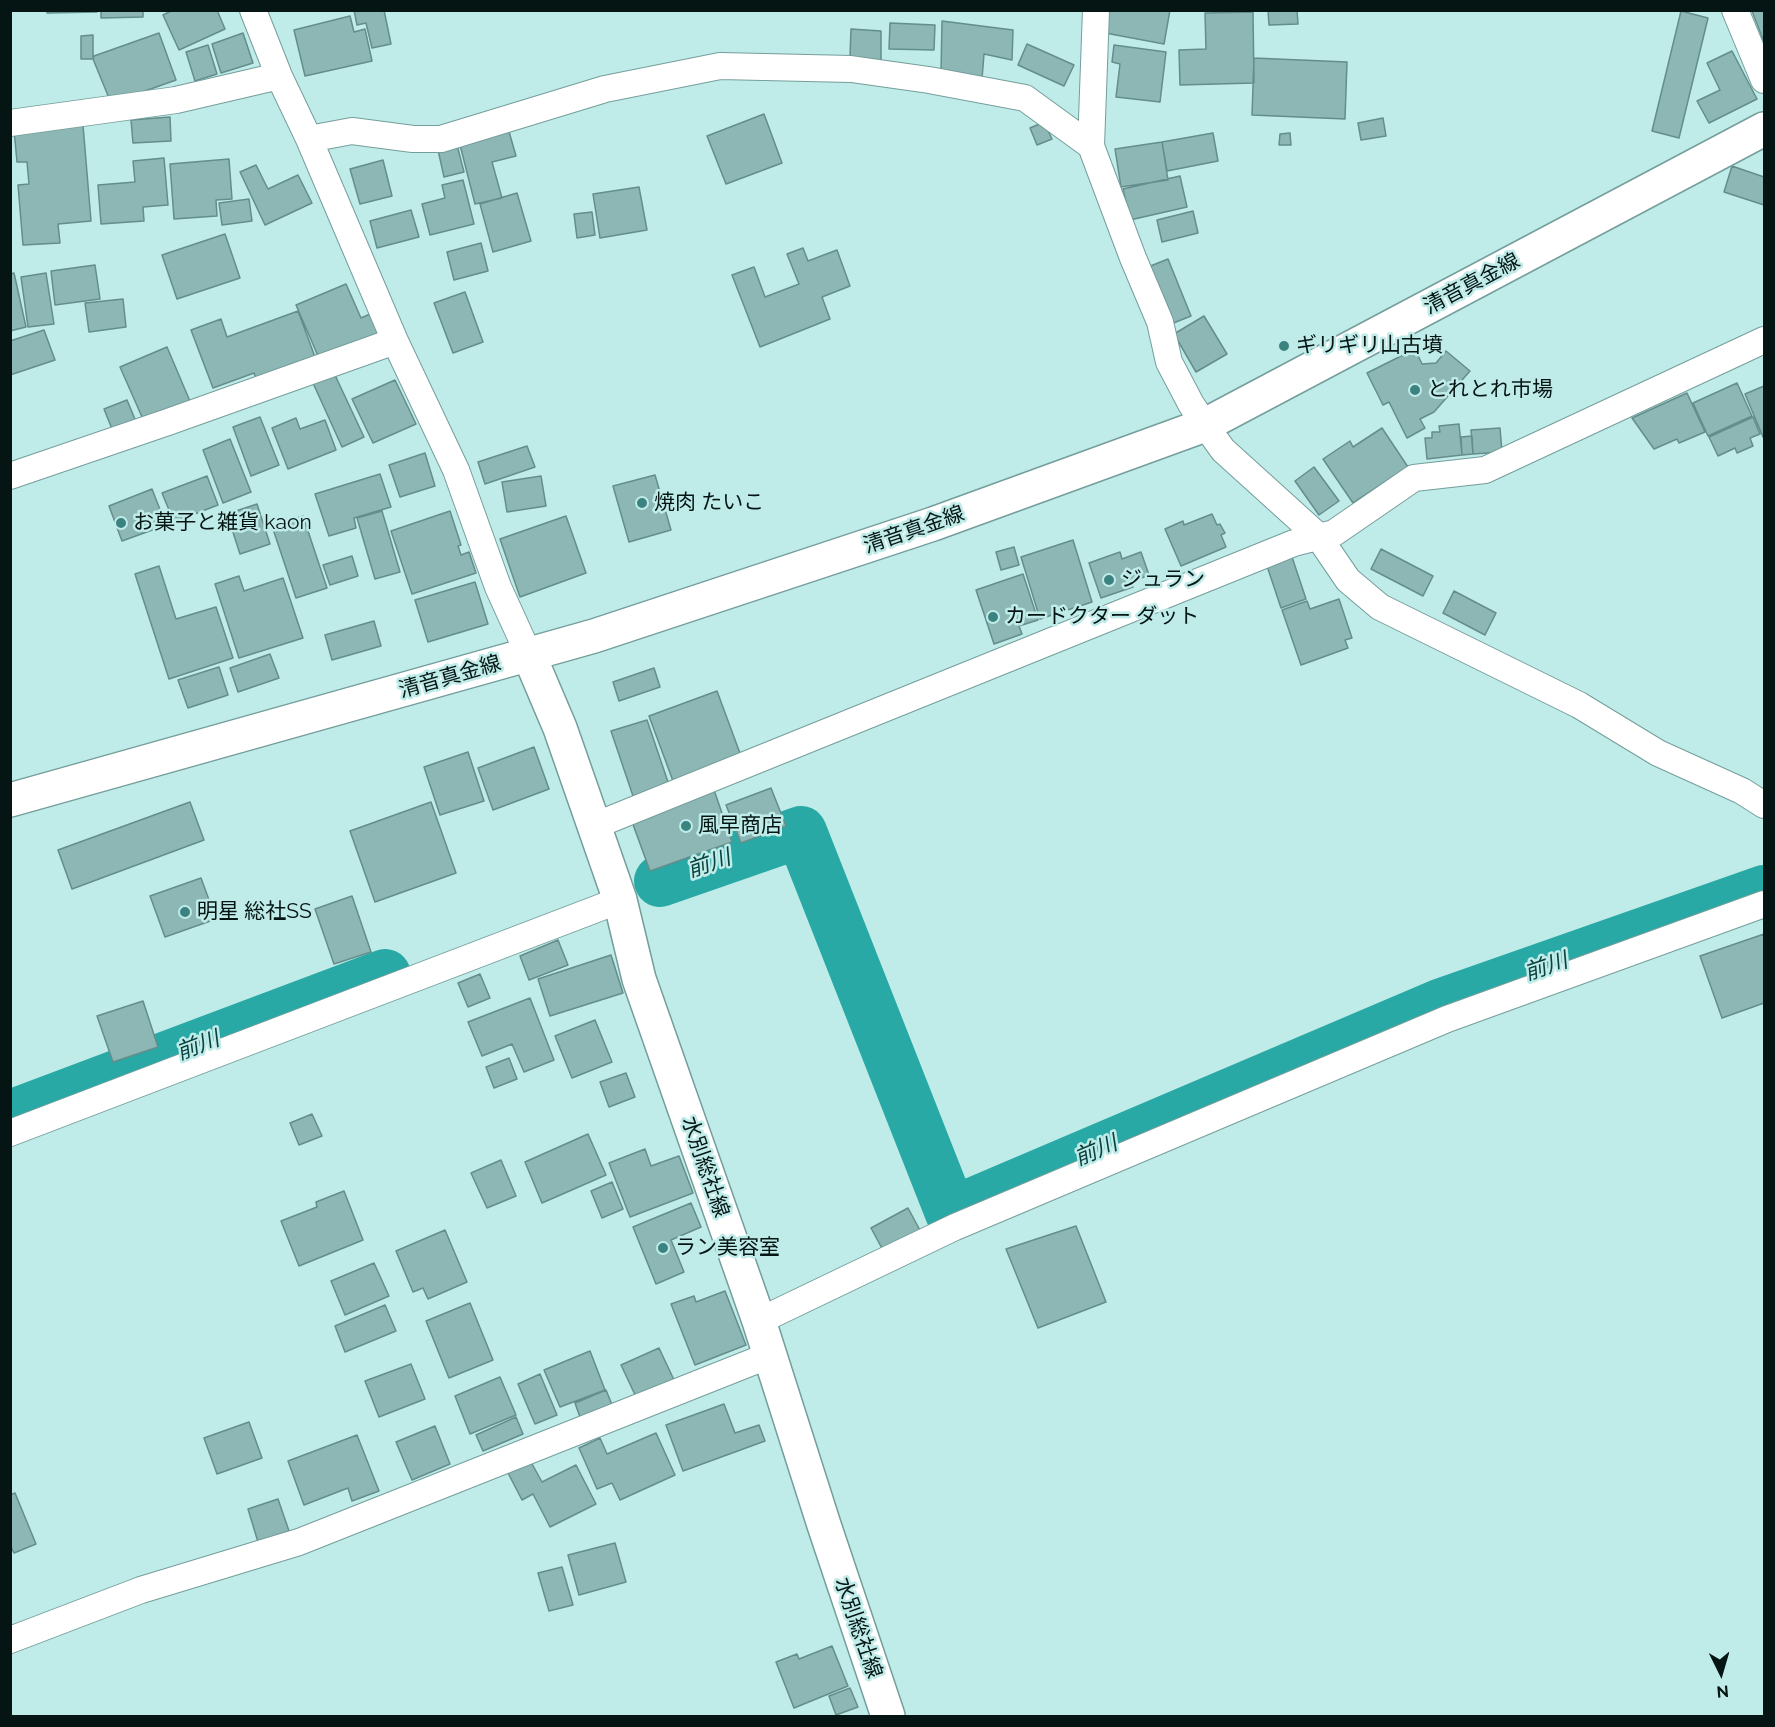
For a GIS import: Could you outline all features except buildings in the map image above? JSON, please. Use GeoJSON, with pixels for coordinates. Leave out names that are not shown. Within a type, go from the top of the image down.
{"type":"FeatureCollection","features":[{"type":"Feature","properties":{"kind":"main road","name":"清音真金線"},"geometry":{"type":"LineString","coordinates":[[10,800],[605,632],[933,524],[1205,425],[1764,129]]}},
{"type":"Feature","properties":{"kind":"main road","name":"水別総社線"},"geometry":{"type":"LineString","coordinates":[[529,655],[560,728],[620,900],[639,979],[759,1322],[888,1716]]}},
{"type":"Feature","properties":{"kind":"street"},"geometry":{"type":"LineString","coordinates":[[253,10],[279,76],[309,139],[395,341],[456,470],[498,587],[529,655]]}},
{"type":"Feature","properties":{"kind":"street"},"geometry":{"type":"LineString","coordinates":[[1096,10],[1091,146],[1160,322],[1169,362],[1205,425],[1223,450],[1318,536],[1348,580],[1380,607],[1580,705],[1658,753],[1742,791],[1764,805]]}},
{"type":"Feature","properties":{"kind":"street"},"geometry":{"type":"LineString","coordinates":[[1735,10],[1764,80]]}},
{"type":"Feature","properties":{"kind":"street"},"geometry":{"type":"LineString","coordinates":[[309,139],[352,131],[413,139],[441,139],[605,88],[720,66],[851,69],[929,80],[1024,98],[1091,146]]}},
{"type":"Feature","properties":{"kind":"street"},"geometry":{"type":"LineString","coordinates":[[10,123],[176,100],[279,76]]}},
{"type":"Feature","properties":{"kind":"street"},"geometry":{"type":"LineString","coordinates":[[594,826],[1294,543],[1334,533],[1414,478],[1485,470],[1764,340]]}},
{"type":"Feature","properties":{"kind":"street"},"geometry":{"type":"LineString","coordinates":[[10,476],[395,341]]}},
{"type":"Feature","properties":{"kind":"street"},"geometry":{"type":"LineString","coordinates":[[10,1133],[620,900]]}},
{"type":"Feature","properties":{"kind":"street"},"geometry":{"type":"LineString","coordinates":[[759,1322],[955,1227],[1447,1019],[1764,904]]}},
{"type":"Feature","properties":{"kind":"street"},"geometry":{"type":"LineString","coordinates":[[10,1640],[141,1590],[299,1542],[770,1355]]}},
{"type":"Feature","properties":{"kind":"waterway","name":"前川"},"geometry":{"type":"LineString","coordinates":[[660,881],[801,832],[951,1213],[1442,1004],[1764,891]]}},
{"type":"Feature","properties":{"kind":"waterway","name":"前川"},"geometry":{"type":"LineString","coordinates":[[10,1116],[385,975]]}},
{"type":"Feature","properties":{"kind":"place","name":"ギリギリ山古墳"},"geometry":{"type":"Point","coordinates":[1284,346]}},
{"type":"Feature","properties":{"kind":"place","name":"とれとれ市場"},"geometry":{"type":"Point","coordinates":[1415,390]}},
{"type":"Feature","properties":{"kind":"place","name":"焼肉 たいこ"},"geometry":{"type":"Point","coordinates":[642,503]}},
{"type":"Feature","properties":{"kind":"place","name":"お菓子と雑貨 kaon"},"geometry":{"type":"Point","coordinates":[121,523]}},
{"type":"Feature","properties":{"kind":"place","name":"ジュラン"},"geometry":{"type":"Point","coordinates":[1109,580]}},
{"type":"Feature","properties":{"kind":"place","name":"カードクター ダット"},"geometry":{"type":"Point","coordinates":[993,617]}},
{"type":"Feature","properties":{"kind":"place","name":"風早商店"},"geometry":{"type":"Point","coordinates":[686,826]}},
{"type":"Feature","properties":{"kind":"place","name":"明星 総社SS"},"geometry":{"type":"Point","coordinates":[185,912]}},
{"type":"Feature","properties":{"kind":"place","name":"ラン美容室"},"geometry":{"type":"Point","coordinates":[663,1248]}}]}
